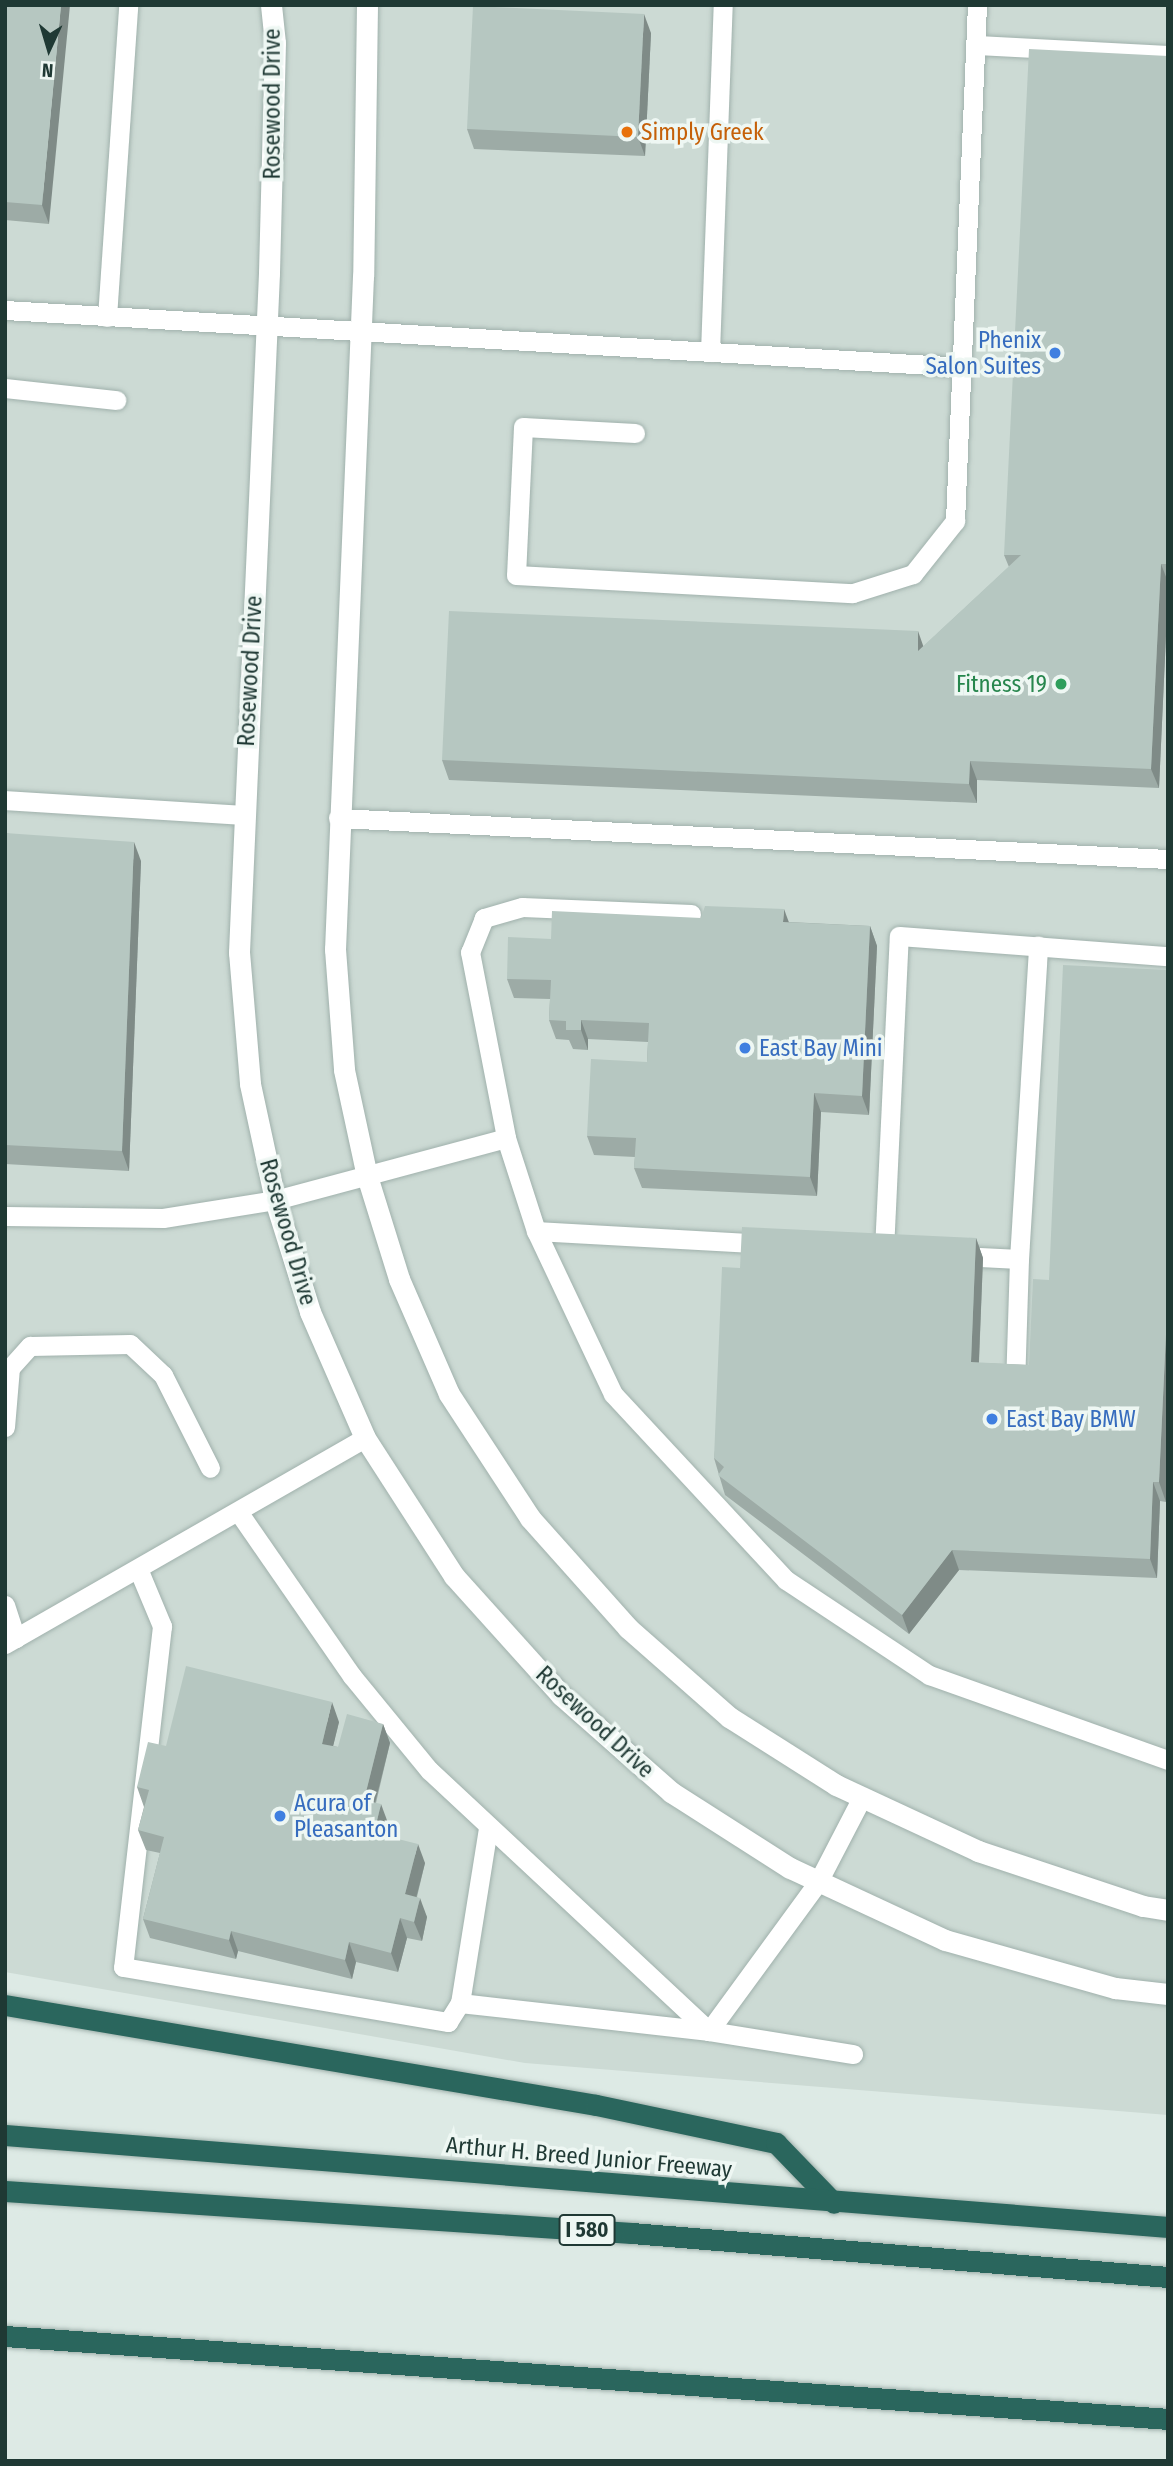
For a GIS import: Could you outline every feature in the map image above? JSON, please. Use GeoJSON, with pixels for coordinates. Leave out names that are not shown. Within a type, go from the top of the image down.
{"type":"FeatureCollection","features":[{"type":"Feature","properties":{"kind":"highway"},"geometry":{"type":"LineString","coordinates":[[5,2005],[596,2105],[776,2143],[834,2203]]}},
{"type":"Feature","properties":{"kind":"highway","name":"Arthur H. Breed Junior Freeway"},"geometry":{"type":"LineString","coordinates":[[5,2135],[834,2203],[1168,2227]]}},
{"type":"Feature","properties":{"kind":"highway","name":"I 580"},"geometry":{"type":"LineString","coordinates":[[5,2192],[632,2232],[1168,2277]]}},
{"type":"Feature","properties":{"kind":"highway"},"geometry":{"type":"LineString","coordinates":[[5,2336],[1168,2419]]}},
{"type":"Feature","properties":{"kind":"highway"},"geometry":{"type":"LineString","coordinates":[[5,2347],[29,2338]]}},
{"type":"Feature","properties":{"kind":"street","name":"Rosewood Drive"},"geometry":{"type":"LineString","coordinates":[[271,5],[275,43],[267,327],[243,815],[239,952],[250,1084],[275,1200],[310,1311],[365,1438],[454,1576],[561,1695],[671,1792],[818,1882],[945,1940],[1115,1988],[1168,1994]]}},
{"type":"Feature","properties":{"kind":"street"},"geometry":{"type":"LineString","coordinates":[[367,5],[370,42],[335,949],[344,1070],[367,1176],[399,1279],[449,1394],[530,1518],[628,1628],[729,1717],[862,1797],[978,1851],[1143,1906],[1168,1910]]}},
{"type":"Feature","properties":{"kind":"lane"},"geometry":{"type":"LineString","coordinates":[[107,317],[128,5]]}},
{"type":"Feature","properties":{"kind":"lane"},"geometry":{"type":"LineString","coordinates":[[710,352],[723,5]]}},
{"type":"Feature","properties":{"kind":"lane"},"geometry":{"type":"LineString","coordinates":[[635,433],[523,427],[516,575],[853,593],[913,574],[955,521],[964,367],[977,5]]}},
{"type":"Feature","properties":{"kind":"lane"},"geometry":{"type":"LineString","coordinates":[[977,45],[1168,55]]}},
{"type":"Feature","properties":{"kind":"lane"},"geometry":{"type":"LineString","coordinates":[[5,310],[964,367]]}},
{"type":"Feature","properties":{"kind":"lane"},"geometry":{"type":"LineString","coordinates":[[5,388],[116,400]]}},
{"type":"Feature","properties":{"kind":"lane"},"geometry":{"type":"LineString","coordinates":[[5,800],[243,815]]}},
{"type":"Feature","properties":{"kind":"lane"},"geometry":{"type":"LineString","coordinates":[[338,818],[1168,859]]}},
{"type":"Feature","properties":{"kind":"lane"},"geometry":{"type":"LineString","coordinates":[[691,914],[522,907],[484,918],[470,952],[506,1138],[536,1231],[613,1394],[786,1580],[929,1675],[1168,1760]]}},
{"type":"Feature","properties":{"kind":"lane"},"geometry":{"type":"LineString","coordinates":[[911,1252],[877,1250],[899,936],[1168,956]]}},
{"type":"Feature","properties":{"kind":"lane"},"geometry":{"type":"LineString","coordinates":[[1015,1382],[1019,1259],[1038,946]]}},
{"type":"Feature","properties":{"kind":"lane"},"geometry":{"type":"LineString","coordinates":[[5,1216],[163,1218],[275,1200],[506,1138]]}},
{"type":"Feature","properties":{"kind":"lane"},"geometry":{"type":"LineString","coordinates":[[536,1231],[786,1245]]}},
{"type":"Feature","properties":{"kind":"lane"},"geometry":{"type":"LineString","coordinates":[[938,1255],[1019,1259]]}},
{"type":"Feature","properties":{"kind":"lane"},"geometry":{"type":"LineString","coordinates":[[5,1427],[10,1368],[30,1346],[130,1344],[163,1375],[210,1468]]}},
{"type":"Feature","properties":{"kind":"lane"},"geometry":{"type":"LineString","coordinates":[[5,1605],[11,1641],[139,1571],[365,1438]]}},
{"type":"Feature","properties":{"kind":"lane"},"geometry":{"type":"LineString","coordinates":[[239,1513],[352,1676],[429,1770],[488,1829],[709,2031]]}},
{"type":"Feature","properties":{"kind":"lane"},"geometry":{"type":"LineString","coordinates":[[139,1571],[162,1626],[123,1966],[448,2022],[460,2003],[488,1829]]}},
{"type":"Feature","properties":{"kind":"lane"},"geometry":{"type":"LineString","coordinates":[[709,2031],[818,1882],[862,1797]]}},
{"type":"Feature","properties":{"kind":"lane"},"geometry":{"type":"LineString","coordinates":[[460,2003],[709,2031],[853,2054]]}},
{"type":"Feature","properties":{"kind":"shaded area"},"geometry":{"type":"Polygon","coordinates":[[[5,5],[1168,5],[1168,2115],[525,2063],[5,1972],[5,5]]]}},
{"type":"Feature","properties":{"kind":"building"},"geometry":{"type":"Polygon","coordinates":[[[5,5],[61,5],[42,205],[5,202],[5,5]]]}},
{"type":"Feature","properties":{"kind":"building"},"geometry":{"type":"Polygon","coordinates":[[[473,6],[644,14],[638,137],[467,129],[473,6]]]}},
{"type":"Feature","properties":{"kind":"building"},"geometry":{"type":"Polygon","coordinates":[[[1029,49],[1168,56],[1168,564],[1161,564],[1151,769],[970,761],[969,784],[442,760],[449,611],[918,631],[918,651],[1021,555],[1004,555],[1029,49]]]}},
{"type":"Feature","properties":{"kind":"building"},"geometry":{"type":"Polygon","coordinates":[[[5,833],[134,842],[122,1151],[5,1145],[5,833]]]}},
{"type":"Feature","properties":{"kind":"building"},"geometry":{"type":"Polygon","coordinates":[[[705,906],[784,909],[783,922],[870,926],[862,1096],[814,1093],[810,1177],[634,1168],[636,1138],[587,1136],[591,1059],[647,1062],[649,1023],[581,1020],[581,1030],[566,1030],[566,1021],[549,1020],[551,980],[507,979],[508,937],[551,939],[552,911],[701,918],[705,906]]]}},
{"type":"Feature","properties":{"kind":"building"},"geometry":{"type":"Polygon","coordinates":[[[1063,965],[1168,970],[1168,1292],[1159,1482],[1153,1482],[1150,1559],[952,1550],[902,1615],[718,1475],[724,1467],[714,1458],[722,1267],[740,1268],[742,1227],[976,1238],[971,1362],[1029,1365],[1033,1279],[1049,1280],[1063,965]]]}},
{"type":"Feature","properties":{"kind":"building"},"geometry":{"type":"Polygon","coordinates":[[[186,1666],[332,1702],[322,1744],[338,1747],[347,1714],[383,1724],[364,1800],[381,1804],[374,1833],[418,1844],[405,1894],[420,1898],[414,1922],[400,1918],[391,1953],[349,1942],[345,1960],[231,1931],[229,1940],[143,1919],[164,1837],[138,1830],[149,1790],[137,1787],[148,1742],[166,1746],[186,1666]]]}},
{"type":"Feature","properties":{"kind":"place","name":"Simply Greek"},"geometry":{"type":"Point","coordinates":[627,132]}},
{"type":"Feature","properties":{"kind":"place","name":"Phenix Salon Suites"},"geometry":{"type":"Point","coordinates":[1055,353]}},
{"type":"Feature","properties":{"kind":"place","name":"Fitness 19"},"geometry":{"type":"Point","coordinates":[1061,684]}},
{"type":"Feature","properties":{"kind":"place","name":"East Bay Mini"},"geometry":{"type":"Point","coordinates":[745,1048]}},
{"type":"Feature","properties":{"kind":"place","name":"East Bay BMW"},"geometry":{"type":"Point","coordinates":[992,1419]}},
{"type":"Feature","properties":{"kind":"place","name":"Acura of Pleasanton"},"geometry":{"type":"Point","coordinates":[280,1816]}}]}
